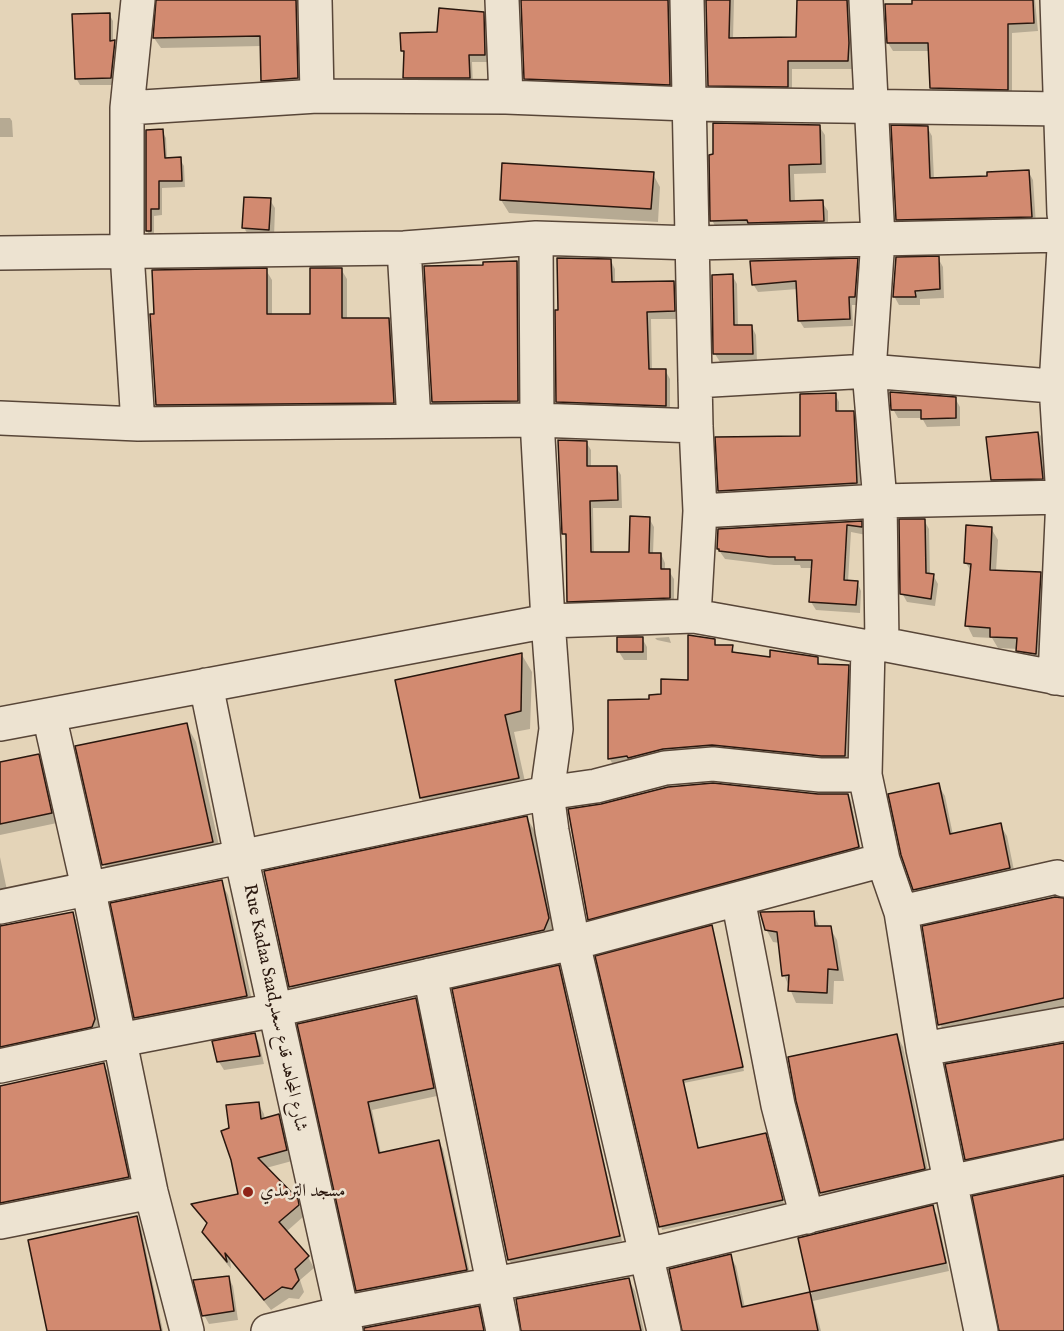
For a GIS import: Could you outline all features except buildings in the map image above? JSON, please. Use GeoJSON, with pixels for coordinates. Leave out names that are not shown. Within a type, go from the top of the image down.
{"type":"FeatureCollection","features":[{"type":"Feature","properties":{"kind":"street"},"geometry":{"type":"LineString","coordinates":[[138,0],[127,108],[127,253],[138,424]]}},
{"type":"Feature","properties":{"kind":"street"},"geometry":{"type":"LineString","coordinates":[[315,0],[317,96]]}},
{"type":"Feature","properties":{"kind":"street"},"geometry":{"type":"LineString","coordinates":[[502,0],[506,97]]}},
{"type":"Feature","properties":{"kind":"street"},"geometry":{"type":"LineString","coordinates":[[687,0],[696,426],[700,511],[694,616]]}},
{"type":"Feature","properties":{"kind":"street"},"geometry":{"type":"LineString","coordinates":[[866,0],[878,239],[869,371],[880,501],[875,645],[865,775],[883,860],[901,912],[923,1048],[981,1331]]}},
{"type":"Feature","properties":{"kind":"street"},"geometry":{"type":"LineString","coordinates":[[1057,0],[1064,214]]}},
{"type":"Feature","properties":{"kind":"street"},"geometry":{"type":"LineString","coordinates":[[127,108],[317,96],[506,97],[688,104],[1062,109]]}},
{"type":"Feature","properties":{"kind":"street"},"geometry":{"type":"LineString","coordinates":[[0,253],[404,248],[536,238],[693,243],[1064,234]]}},
{"type":"Feature","properties":{"kind":"street"},"geometry":{"type":"LineString","coordinates":[[536,238],[537,420],[556,729],[547,793],[573,943],[664,1331]]}},
{"type":"Feature","properties":{"kind":"street"},"geometry":{"type":"LineString","coordinates":[[404,248],[414,421]]}},
{"type":"Feature","properties":{"kind":"street"},"geometry":{"type":"LineString","coordinates":[[0,724],[548,621],[694,616],[1060,678],[1064,497],[1060,386],[1064,248]]}},
{"type":"Feature","properties":{"kind":"street"},"geometry":{"type":"LineString","coordinates":[[695,381],[869,371],[1060,386]]}},
{"type":"Feature","properties":{"kind":"street"},"geometry":{"type":"LineString","coordinates":[[0,418],[138,424],[537,420],[696,426]]}},
{"type":"Feature","properties":{"kind":"street"},"geometry":{"type":"LineString","coordinates":[[700,511],[880,501],[1064,497]]}},
{"type":"Feature","properties":{"kind":"street","name":"Rue Kadaa Saad,شارع المجاهد قدع سعد"},"geometry":{"type":"LineString","coordinates":[[206,685],[274,1010],[344,1322]]}},
{"type":"Feature","properties":{"kind":"street"},"geometry":{"type":"LineString","coordinates":[[49,715],[88,887],[151,1192],[187,1331]]}},
{"type":"Feature","properties":{"kind":"street"},"geometry":{"type":"LineString","coordinates":[[0,907],[547,793],[596,786],[665,768],[713,764],[820,775],[865,775]]}},
{"type":"Feature","properties":{"kind":"street"},"geometry":{"type":"LineString","coordinates":[[0,1066],[274,1010],[573,943],[883,860]]}},
{"type":"Feature","properties":{"kind":"street"},"geometry":{"type":"LineString","coordinates":[[901,912],[1057,877],[1064,880]]}},
{"type":"Feature","properties":{"kind":"street"},"geometry":{"type":"LineString","coordinates":[[738,899],[778,1105],[807,1217]]}},
{"type":"Feature","properties":{"kind":"street"},"geometry":{"type":"LineString","coordinates":[[430,975],[503,1331]]}},
{"type":"Feature","properties":{"kind":"street"},"geometry":{"type":"LineString","coordinates":[[923,1048],[1064,1024]]}},
{"type":"Feature","properties":{"kind":"street"},"geometry":{"type":"LineString","coordinates":[[268,1331],[344,1322],[493,1284],[646,1255],[1064,1157]]}},
{"type":"Feature","properties":{"kind":"street"},"geometry":{"type":"LineString","coordinates":[[0,1222],[151,1192]]}},
{"type":"Feature","properties":{"kind":"place","name":"مسجد الترمذي"},"geometry":{"type":"Point","coordinates":[248,1192]}}]}
